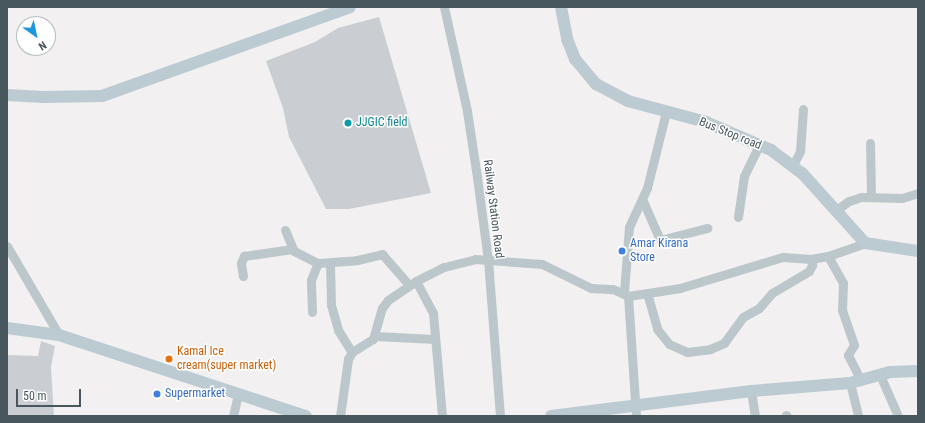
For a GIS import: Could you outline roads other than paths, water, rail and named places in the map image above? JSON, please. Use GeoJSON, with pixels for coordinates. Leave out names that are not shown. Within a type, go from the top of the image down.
{"type":"FeatureCollection","features":[{"type":"Feature","properties":{"kind":"street"},"geometry":{"type":"LineString","coordinates":[[7,95],[43,97],[102,96],[350,7]]}},
{"type":"Feature","properties":{"kind":"street","name":"Railway Station Road"},"geometry":{"type":"LineString","coordinates":[[444,7],[467,111],[488,260],[500,416]]}},
{"type":"Feature","properties":{"kind":"street","name":"Bus Stop road"},"geometry":{"type":"LineString","coordinates":[[561,7],[567,39],[575,60],[596,84],[628,101],[706,122],[759,145],[794,165],[835,212],[865,243]]}},
{"type":"Feature","properties":{"kind":"street"},"geometry":{"type":"LineString","coordinates":[[794,165],[800,152],[803,109]]}},
{"type":"Feature","properties":{"kind":"street"},"geometry":{"type":"LineString","coordinates":[[636,412],[626,294],[630,227],[643,201],[666,112]]}},
{"type":"Feature","properties":{"kind":"street"},"geometry":{"type":"LineString","coordinates":[[870,144],[871,196]]}},
{"type":"Feature","properties":{"kind":"street"},"geometry":{"type":"LineString","coordinates":[[738,217],[744,176],[759,145]]}},
{"type":"Feature","properties":{"kind":"street"},"geometry":{"type":"LineString","coordinates":[[835,212],[854,199],[871,196],[902,198],[918,193]]}},
{"type":"Feature","properties":{"kind":"street"},"geometry":{"type":"LineString","coordinates":[[643,201],[660,240],[707,228]]}},
{"type":"Feature","properties":{"kind":"street"},"geometry":{"type":"LineString","coordinates":[[285,230],[292,249],[298,254],[318,263],[330,264],[382,254],[412,283],[430,304],[435,339],[442,416]]}},
{"type":"Feature","properties":{"kind":"street"},"geometry":{"type":"LineString","coordinates":[[340,416],[348,359],[352,352],[368,344],[375,336],[382,308],[388,300],[412,283],[461,262],[488,260],[542,264],[591,288],[626,294],[647,294],[680,288],[783,257],[811,259],[828,256],[865,243],[918,251]]}},
{"type":"Feature","properties":{"kind":"street"},"geometry":{"type":"LineString","coordinates":[[7,246],[59,335]]}},
{"type":"Feature","properties":{"kind":"street"},"geometry":{"type":"LineString","coordinates":[[243,276],[241,262],[244,256],[292,249]]}},
{"type":"Feature","properties":{"kind":"street"},"geometry":{"type":"LineString","coordinates":[[828,256],[842,278],[842,310],[854,345],[848,355],[856,382],[858,416]]}},
{"type":"Feature","properties":{"kind":"street"},"geometry":{"type":"LineString","coordinates":[[647,294],[658,329],[669,344],[687,352],[710,349],[724,343],[743,317],[759,308],[772,292],[809,271],[812,265],[811,259]]}},
{"type":"Feature","properties":{"kind":"street"},"geometry":{"type":"LineString","coordinates":[[312,312],[311,280],[318,263]]}},
{"type":"Feature","properties":{"kind":"street"},"geometry":{"type":"LineString","coordinates":[[330,264],[331,306],[338,330],[352,352]]}},
{"type":"Feature","properties":{"kind":"street"},"geometry":{"type":"LineString","coordinates":[[7,328],[59,335],[305,416]]}},
{"type":"Feature","properties":{"kind":"street"},"geometry":{"type":"LineString","coordinates":[[375,336],[435,339]]}},
{"type":"Feature","properties":{"kind":"street"},"geometry":{"type":"LineString","coordinates":[[551,416],[636,412],[751,391],[856,382],[880,374],[918,371]]}},
{"type":"Feature","properties":{"kind":"street"},"geometry":{"type":"LineString","coordinates":[[880,374],[898,416]]}},
{"type":"Feature","properties":{"kind":"street"},"geometry":{"type":"LineString","coordinates":[[751,391],[755,416]]}},
{"type":"Feature","properties":{"kind":"street"},"geometry":{"type":"LineString","coordinates":[[233,416],[238,394]]}},
{"type":"Feature","properties":{"kind":"place","name":"JJGIC field"},"geometry":{"type":"Point","coordinates":[348,123]}},
{"type":"Feature","properties":{"kind":"place","name":"Amar Kirana Store"},"geometry":{"type":"Point","coordinates":[622,251]}},
{"type":"Feature","properties":{"kind":"place","name":"Kamal Ice cream(super market)"},"geometry":{"type":"Point","coordinates":[169,359]}},
{"type":"Feature","properties":{"kind":"place","name":"Supermarket"},"geometry":{"type":"Point","coordinates":[157,394]}}]}
